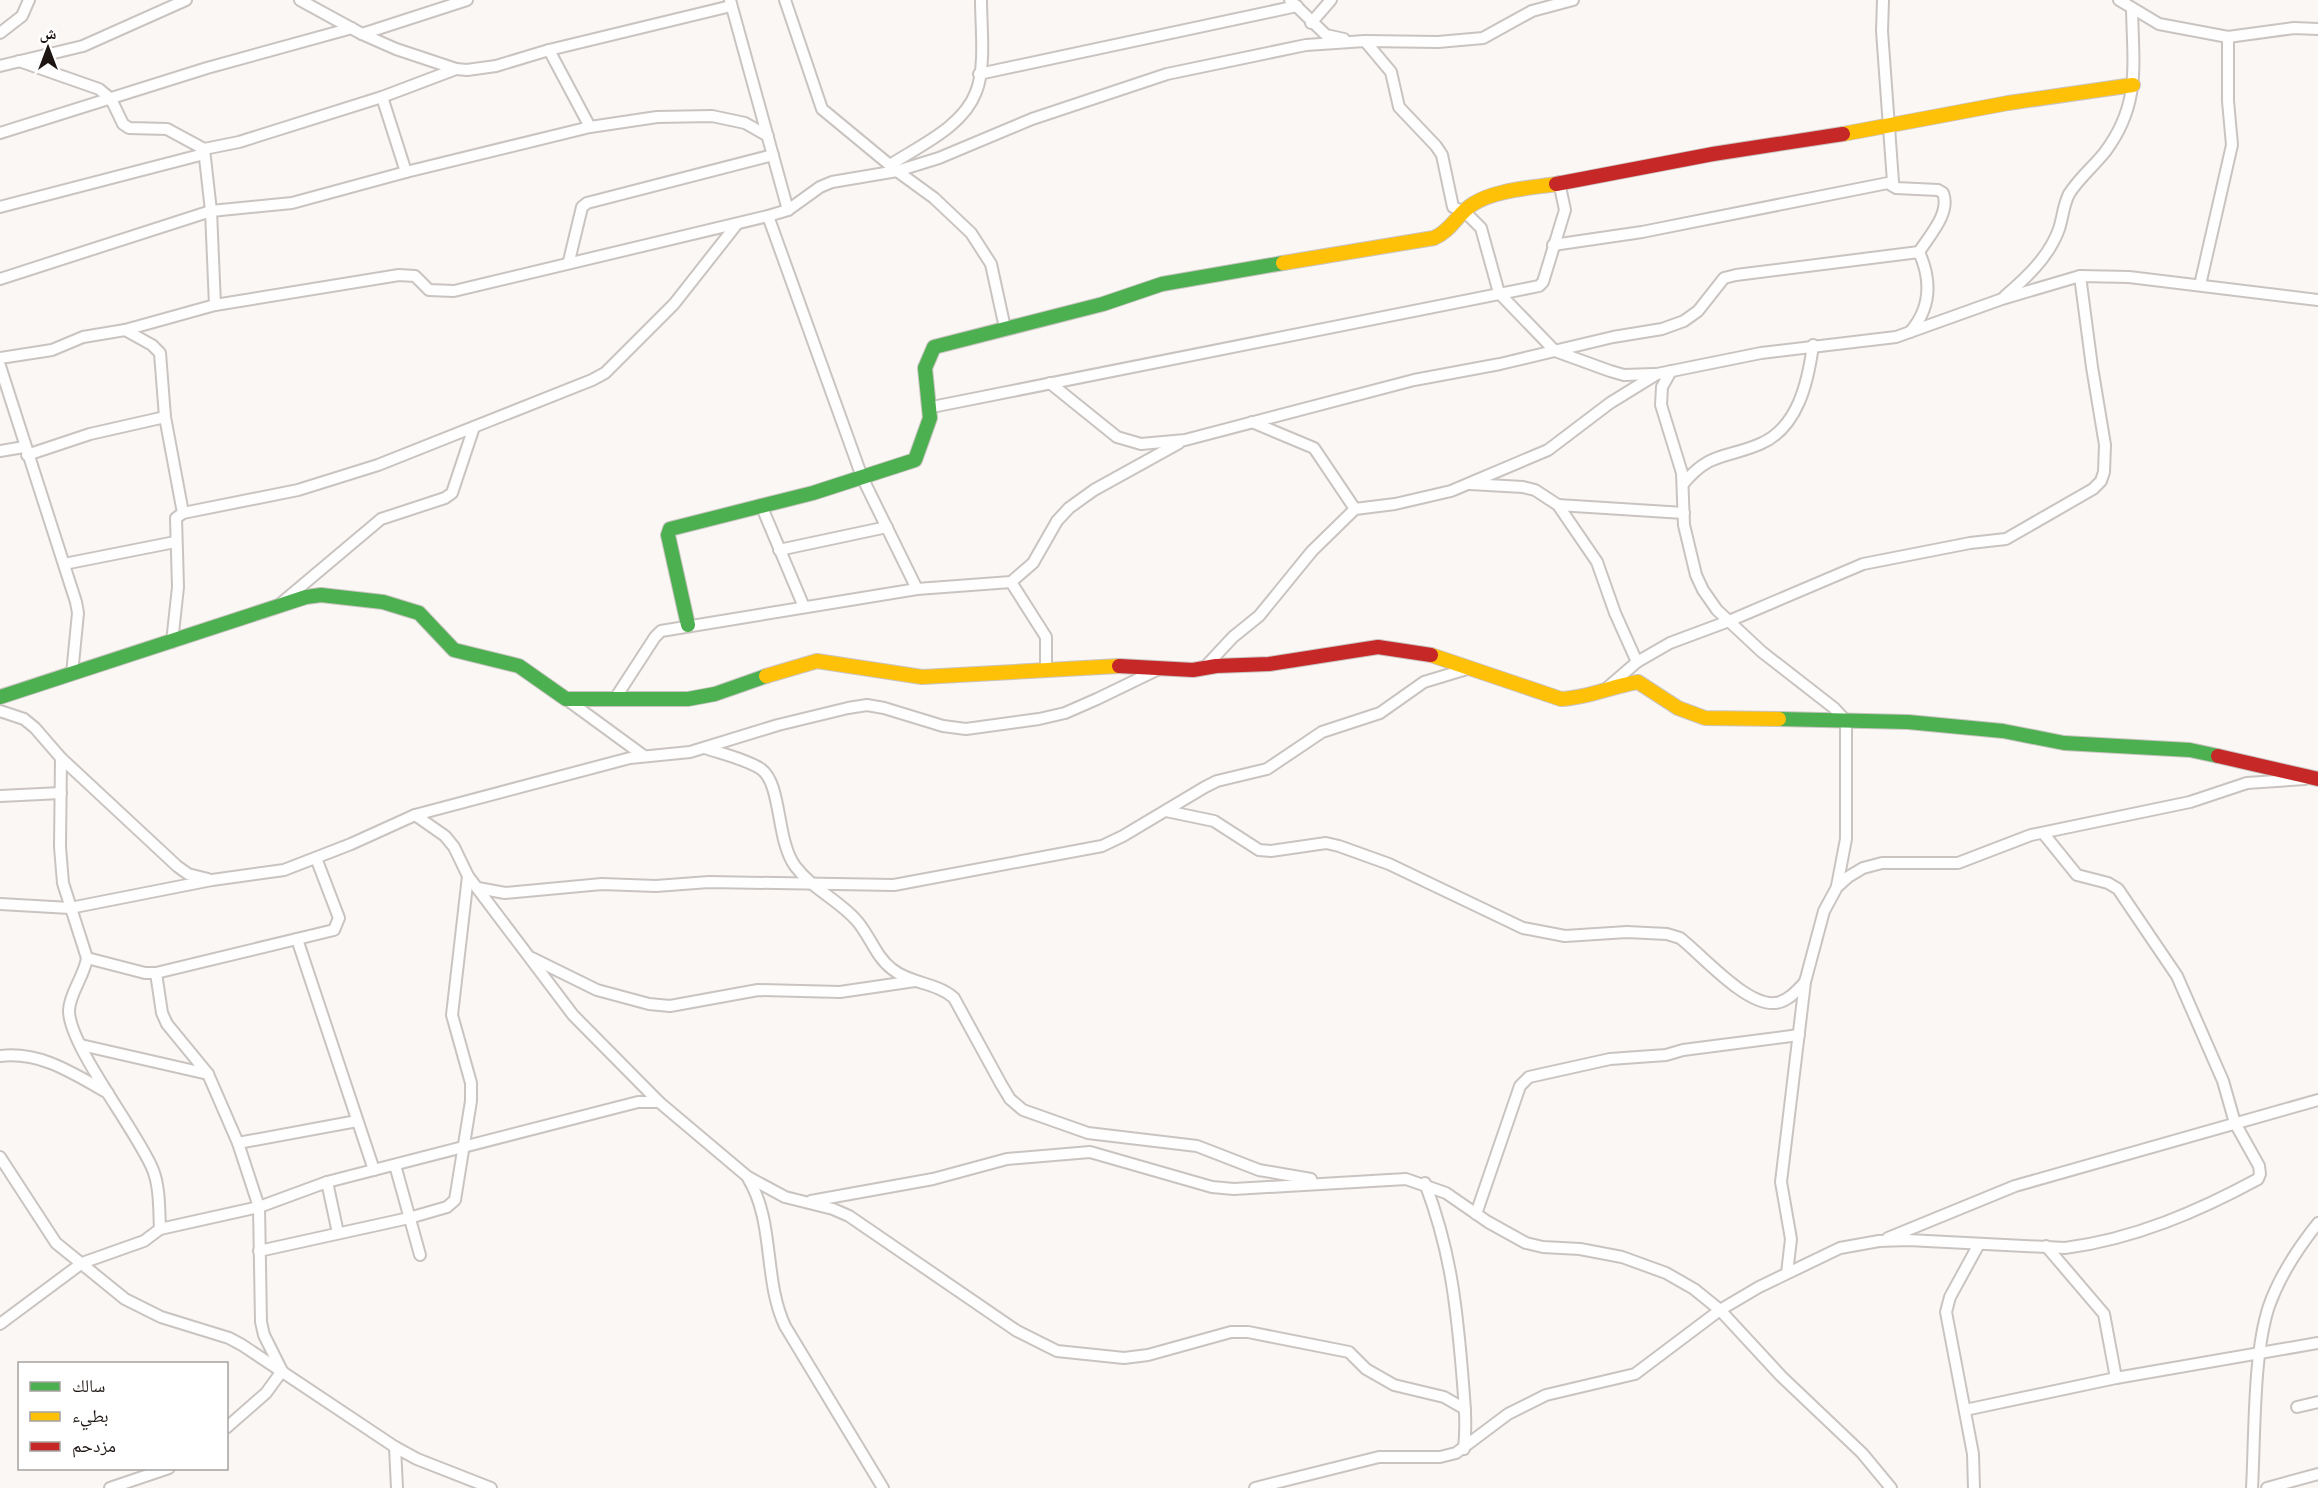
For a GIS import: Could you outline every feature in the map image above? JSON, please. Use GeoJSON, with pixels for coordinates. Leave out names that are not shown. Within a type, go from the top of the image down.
{"type":"FeatureCollection","features":[{"type":"Feature","properties":{"kind":"street"},"geometry":{"type":"LineString","coordinates":[[0,33],[22,16],[29,0]]}},
{"type":"Feature","properties":{"kind":"street"},"geometry":{"type":"LineString","coordinates":[[151,14],[153,0]]}},
{"type":"Feature","properties":{"kind":"street"},"geometry":{"type":"LineString","coordinates":[[0,62],[19,61],[83,46],[108,37],[151,14],[186,0]]}},
{"type":"Feature","properties":{"kind":"street"},"geometry":{"type":"LineString","coordinates":[[300,0],[362,34],[456,69],[479,70],[731,3],[788,210]]}},
{"type":"Feature","properties":{"kind":"street"},"geometry":{"type":"LineString","coordinates":[[362,34],[467,0]]}},
{"type":"Feature","properties":{"kind":"street"},"geometry":{"type":"LineString","coordinates":[[785,0],[822,108],[893,168],[934,198],[976,240],[991,264],[1005,328]]}},
{"type":"Feature","properties":{"kind":"street"},"geometry":{"type":"LineString","coordinates":[[893,168],[951,125],[968,106],[977,91],[980,74],[981,0]]}},
{"type":"Feature","properties":{"kind":"street"},"geometry":{"type":"LineString","coordinates":[[1311,23],[1331,0]]}},
{"type":"Feature","properties":{"kind":"street"},"geometry":{"type":"LineString","coordinates":[[0,358],[52,350],[83,337],[125,330],[215,305],[399,275],[415,276],[429,290],[454,291],[569,261],[737,224],[788,210],[820,187],[832,182],[955,153],[1032,119],[1167,74],[1306,45],[1438,42],[1484,38],[1532,11],[1573,0]]}},
{"type":"Feature","properties":{"kind":"street"},"geometry":{"type":"LineString","coordinates":[[1883,0],[1882,31],[1893,182],[1890,185],[1896,188],[1938,190],[1943,193],[1946,200],[1941,217],[1919,252]]}},
{"type":"Feature","properties":{"kind":"street"},"geometry":{"type":"LineString","coordinates":[[2119,0],[2147,19],[2159,24],[2228,37],[2294,28],[2318,29]]}},
{"type":"Feature","properties":{"kind":"street"},"geometry":{"type":"LineString","coordinates":[[980,74],[1293,3],[1311,23],[1326,35],[1364,42],[1391,72],[1399,107],[1442,155],[1453,207],[1465,212],[1481,228],[1499,293],[1555,351],[1617,373],[1657,374],[1813,345],[1874,341],[1909,334],[2002,299],[2080,276],[2129,277],[2318,300]]}},
{"type":"Feature","properties":{"kind":"street"},"geometry":{"type":"LineString","coordinates":[[2002,299],[2038,265],[2059,230],[2065,203],[2073,189],[2104,153],[2130,108],[2133,85],[2132,8]]}},
{"type":"Feature","properties":{"kind":"street"},"geometry":{"type":"LineString","coordinates":[[0,133],[207,68],[352,28]]}},
{"type":"Feature","properties":{"kind":"street"},"geometry":{"type":"LineString","coordinates":[[2200,285],[2232,145],[2228,101],[2228,37]]}},
{"type":"Feature","properties":{"kind":"street"},"geometry":{"type":"LineString","coordinates":[[549,50],[590,127]]}},
{"type":"Feature","properties":{"kind":"street"},"geometry":{"type":"LineString","coordinates":[[19,61],[99,89],[111,99],[123,124],[129,128],[167,129],[204,151]]}},
{"type":"Feature","properties":{"kind":"street"},"geometry":{"type":"LineString","coordinates":[[0,207],[239,142],[382,96],[456,69]]}},
{"type":"Feature","properties":{"kind":"street"},"geometry":{"type":"LineString","coordinates":[[688,625],[668,535],[670,529],[813,493],[915,460],[921,449],[932,407],[924,374],[924,362],[934,347],[1103,304],[1162,284],[1434,238],[1443,234],[1482,199],[1559,182],[1724,152],[1889,127],[2008,103],[2133,85]]}},
{"type":"Feature","properties":{"kind":"street"},"geometry":{"type":"LineString","coordinates":[[382,96],[406,172]]}},
{"type":"Feature","properties":{"kind":"street"},"geometry":{"type":"LineString","coordinates":[[0,279],[211,211],[292,203],[406,172],[590,127],[657,117],[712,116],[745,123],[768,136]]}},
{"type":"Feature","properties":{"kind":"street"},"geometry":{"type":"LineString","coordinates":[[204,151],[211,211],[215,305]]}},
{"type":"Feature","properties":{"kind":"street"},"geometry":{"type":"LineString","coordinates":[[569,261],[582,207],[587,203],[773,155]]}},
{"type":"Feature","properties":{"kind":"street"},"geometry":{"type":"LineString","coordinates":[[932,407],[1539,286],[1543,282],[1553,245],[1563,223],[1565,210],[1559,182]]}},
{"type":"Feature","properties":{"kind":"street"},"geometry":{"type":"LineString","coordinates":[[1553,245],[1642,232],[1893,182]]}},
{"type":"Feature","properties":{"kind":"street"},"geometry":{"type":"LineString","coordinates":[[768,216],[862,477],[917,589]]}},
{"type":"Feature","properties":{"kind":"street"},"geometry":{"type":"LineString","coordinates":[[172,642],[178,587],[176,518],[183,513],[298,490],[378,465],[605,373],[674,304],[737,224]]}},
{"type":"Feature","properties":{"kind":"street"},"geometry":{"type":"LineString","coordinates":[[1909,334],[1921,320],[1928,303],[1924,267],[1919,252]]}},
{"type":"Feature","properties":{"kind":"street"},"geometry":{"type":"LineString","coordinates":[[1050,383],[1123,440],[1141,444],[1185,440],[1414,380],[1612,337],[1662,329],[1684,321],[1698,310],[1724,278],[1919,252]]}},
{"type":"Feature","properties":{"kind":"street"},"geometry":{"type":"LineString","coordinates":[[1605,690],[1637,662],[1670,643],[1729,621],[1863,564],[1970,543],[2006,539],[2093,489],[2102,481],[2105,445],[2080,276]]}},
{"type":"Feature","properties":{"kind":"street"},"geometry":{"type":"LineString","coordinates":[[125,330],[152,345],[159,353],[165,417],[183,513]]}},
{"type":"Feature","properties":{"kind":"street"},"geometry":{"type":"LineString","coordinates":[[1683,484],[1703,463],[1759,445],[1782,428],[1804,395],[1813,345]]}},
{"type":"Feature","properties":{"kind":"street"},"geometry":{"type":"LineString","coordinates":[[0,366],[78,613],[72,674]]}},
{"type":"Feature","properties":{"kind":"street"},"geometry":{"type":"LineString","coordinates":[[1671,371],[1660,397],[1679,459],[1683,484],[1683,513],[1696,575],[1717,610],[1803,686],[1834,708],[1846,722],[1846,839],[1837,887],[1824,911],[1805,982],[1781,1182],[1791,1239],[1787,1273]]}},
{"type":"Feature","properties":{"kind":"street"},"geometry":{"type":"LineString","coordinates":[[1205,668],[1233,637],[1259,616],[1312,552],[1355,509],[1395,504],[1451,490],[1548,450],[1610,403],[1657,374]]}},
{"type":"Feature","properties":{"kind":"street"},"geometry":{"type":"LineString","coordinates":[[0,451],[26,451],[165,417]]}},
{"type":"Feature","properties":{"kind":"street"},"geometry":{"type":"LineString","coordinates":[[1251,422],[1314,448],[1355,509]]}},
{"type":"Feature","properties":{"kind":"street"},"geometry":{"type":"LineString","coordinates":[[278,606],[381,519],[445,498],[452,492],[474,427]]}},
{"type":"Feature","properties":{"kind":"street"},"geometry":{"type":"LineString","coordinates":[[616,697],[654,637],[661,631],[917,589],[1011,582],[1033,563],[1057,521],[1070,508],[1094,490],[1185,440]]}},
{"type":"Feature","properties":{"kind":"street"},"geometry":{"type":"LineString","coordinates":[[1468,483],[1523,487],[1534,490],[1558,506],[1597,562],[1615,613],[1637,662]]}},
{"type":"Feature","properties":{"kind":"street"},"geometry":{"type":"LineString","coordinates":[[761,505],[804,608]]}},
{"type":"Feature","properties":{"kind":"street"},"geometry":{"type":"LineString","coordinates":[[1558,506],[1683,513]]}},
{"type":"Feature","properties":{"kind":"street"},"geometry":{"type":"LineString","coordinates":[[779,550],[887,526]]}},
{"type":"Feature","properties":{"kind":"street"},"geometry":{"type":"LineString","coordinates":[[64,564],[176,542]]}},
{"type":"Feature","properties":{"kind":"street"},"geometry":{"type":"LineString","coordinates":[[1011,582],[1046,637],[1046,668]]}},
{"type":"Feature","properties":{"kind":"street"},"geometry":{"type":"LineString","coordinates":[[0,697],[30,685],[72,674],[306,597],[338,595],[405,608],[426,619],[439,637],[454,650],[519,666],[644,756]]}},
{"type":"Feature","properties":{"kind":"street"},"geometry":{"type":"LineString","coordinates":[[566,699],[616,697],[688,699],[715,694],[800,664],[817,661],[922,677],[1101,665],[1193,670],[1269,664],[1378,647],[1424,652],[1467,669],[1504,678],[1562,699],[1579,699],[1638,682],[1678,708],[1704,718],[1908,722],[2003,731],[2064,743],[2190,750],[2315,779]]}},
{"type":"Feature","properties":{"kind":"street"},"geometry":{"type":"LineString","coordinates":[[0,904],[70,908],[212,880],[266,874],[316,858],[415,815],[612,762],[705,748],[778,725],[867,705],[966,729],[1039,719],[1076,708],[1161,668]]}},
{"type":"Feature","properties":{"kind":"street"},"geometry":{"type":"LineString","coordinates":[[478,888],[505,893],[577,885],[656,886],[709,882],[894,885],[1102,846],[1217,781],[1267,769],[1333,727],[1389,708],[1424,682],[1467,669]]}},
{"type":"Feature","properties":{"kind":"street"},"geometry":{"type":"LineString","coordinates":[[0,711],[24,719],[61,758],[177,866],[188,874],[212,880]]}},
{"type":"Feature","properties":{"kind":"street"},"geometry":{"type":"LineString","coordinates":[[705,748],[759,767],[766,773],[773,786],[782,838],[787,853],[811,884],[857,920],[891,969],[915,981],[944,989],[954,998],[1005,1092],[1023,1110],[1088,1133],[1197,1146],[1259,1170],[1329,1181]]}},
{"type":"Feature","properties":{"kind":"street"},"geometry":{"type":"LineString","coordinates":[[61,758],[61,867],[70,908],[87,958],[69,1011],[81,1045],[152,1168],[160,1229]]}},
{"type":"Feature","properties":{"kind":"street"},"geometry":{"type":"LineString","coordinates":[[1837,887],[1863,868],[1882,863],[1958,863],[2007,843],[2043,832],[2190,802],[2247,783],[2315,779]]}},
{"type":"Feature","properties":{"kind":"street"},"geometry":{"type":"LineString","coordinates":[[0,796],[61,793]]}},
{"type":"Feature","properties":{"kind":"street"},"geometry":{"type":"LineString","coordinates":[[1166,811],[1214,821],[1259,850],[1271,851],[1326,843],[1339,846],[1389,864],[1523,928],[1565,936],[1627,932],[1673,936],[1688,944],[1747,995],[1762,1002],[1775,1003],[1789,998],[1805,982]]}},
{"type":"Feature","properties":{"kind":"street"},"geometry":{"type":"LineString","coordinates":[[415,815],[445,836],[454,847],[468,876],[573,1015],[659,1102],[748,1178],[784,1197],[833,1209],[869,1228],[1017,1331],[1057,1351],[1124,1358],[1148,1355],[1231,1332],[1248,1332],[1349,1352],[1366,1369],[1394,1385],[1438,1395],[1465,1408]]}},
{"type":"Feature","properties":{"kind":"street"},"geometry":{"type":"LineString","coordinates":[[1879,1241],[2082,1246],[2148,1228],[2207,1207],[2258,1179],[2259,1166],[2235,1123],[2219,1070],[2177,976],[2118,888],[2109,883],[2077,875],[2043,832]]}},
{"type":"Feature","properties":{"kind":"street"},"geometry":{"type":"LineString","coordinates":[[87,958],[145,973],[156,973],[334,930],[338,926],[339,918],[316,858]]}},
{"type":"Feature","properties":{"kind":"street"},"geometry":{"type":"LineString","coordinates":[[259,1251],[409,1218],[447,1206],[455,1200],[466,1147],[471,1083],[452,1015],[468,876]]}},
{"type":"Feature","properties":{"kind":"street"},"geometry":{"type":"LineString","coordinates":[[297,939],[374,1170]]}},
{"type":"Feature","properties":{"kind":"street"},"geometry":{"type":"LineString","coordinates":[[529,956],[597,990],[649,1004],[670,1006],[758,990],[840,992],[915,981]]}},
{"type":"Feature","properties":{"kind":"street"},"geometry":{"type":"LineString","coordinates":[[156,973],[159,1000],[167,1024],[208,1074],[238,1143],[259,1207],[261,1322],[264,1335],[282,1371]]}},
{"type":"Feature","properties":{"kind":"street"},"geometry":{"type":"LineString","coordinates":[[1476,1214],[1520,1086],[1528,1077],[1610,1059],[1666,1055],[1683,1050],[1800,1035]]}},
{"type":"Feature","properties":{"kind":"street"},"geometry":{"type":"LineString","coordinates":[[81,1045],[208,1074]]}},
{"type":"Feature","properties":{"kind":"street"},"geometry":{"type":"LineString","coordinates":[[0,1056],[29,1056],[58,1065],[109,1093]]}},
{"type":"Feature","properties":{"kind":"street"},"geometry":{"type":"LineString","coordinates":[[1255,1488],[1363,1460],[1402,1455],[1440,1457],[1464,1449],[1508,1414],[1546,1395],[1635,1374],[1720,1310],[1787,1273],[1840,1248],[1879,1241],[2015,1186],[2312,1101],[2318,1108]]}},
{"type":"Feature","properties":{"kind":"street"},"geometry":{"type":"LineString","coordinates":[[0,1324],[82,1263],[144,1241],[160,1229],[259,1207],[327,1182],[638,1102],[659,1102]]}},
{"type":"Feature","properties":{"kind":"street"},"geometry":{"type":"LineString","coordinates":[[238,1143],[357,1121]]}},
{"type":"Feature","properties":{"kind":"street"},"geometry":{"type":"LineString","coordinates":[[802,1202],[872,1192],[1007,1159],[1074,1152],[1090,1152],[1212,1187],[1257,1188],[1393,1178],[1425,1183],[1446,1192],[1476,1214],[1526,1243],[1543,1247],[1580,1249],[1644,1263],[1694,1289],[1720,1310],[1781,1376],[1862,1453],[1891,1488]]}},
{"type":"Feature","properties":{"kind":"street"},"geometry":{"type":"LineString","coordinates":[[0,1157],[56,1243],[141,1309],[229,1338],[396,1447],[417,1459],[491,1488]]}},
{"type":"Feature","properties":{"kind":"street"},"geometry":{"type":"LineString","coordinates":[[395,1165],[420,1255]]}},
{"type":"Feature","properties":{"kind":"street"},"geometry":{"type":"LineString","coordinates":[[748,1178],[762,1206],[776,1308],[784,1326],[883,1488]]}},
{"type":"Feature","properties":{"kind":"street"},"geometry":{"type":"LineString","coordinates":[[327,1182],[338,1233]]}},
{"type":"Feature","properties":{"kind":"street"},"geometry":{"type":"LineString","coordinates":[[1425,1183],[1442,1227],[1452,1270],[1465,1408],[1464,1449]]}},
{"type":"Feature","properties":{"kind":"street"},"geometry":{"type":"LineString","coordinates":[[2252,1488],[2261,1355],[2270,1303],[2296,1250],[2318,1223]]}},
{"type":"Feature","properties":{"kind":"street"},"geometry":{"type":"LineString","coordinates":[[1974,1488],[1973,1454],[1946,1312],[1950,1297],[1979,1244]]}},
{"type":"Feature","properties":{"kind":"street"},"geometry":{"type":"LineString","coordinates":[[2046,1246],[2104,1314],[2116,1378]]}},
{"type":"Feature","properties":{"kind":"street"},"geometry":{"type":"LineString","coordinates":[[1965,1410],[2116,1378],[2261,1355],[2318,1343]]}},
{"type":"Feature","properties":{"kind":"street"},"geometry":{"type":"LineString","coordinates":[[228,1426],[266,1393],[282,1371]]}},
{"type":"Feature","properties":{"kind":"street"},"geometry":{"type":"LineString","coordinates":[[2297,1407],[2318,1402]]}},
{"type":"Feature","properties":{"kind":"street"},"geometry":{"type":"LineString","coordinates":[[396,1447],[397,1488]]}},
{"type":"Feature","properties":{"kind":"street"},"geometry":{"type":"LineString","coordinates":[[110,1488],[163,1470]]}},
{"type":"Feature","properties":{"kind":"street"},"geometry":{"type":"LineString","coordinates":[[2267,1488],[2318,1474]]}},
{"type":"Feature","properties":{"kind":"traffic: fast"},"geometry":{"type":"LineString","coordinates":[[688,625],[668,535],[670,529],[813,493],[915,460],[930,418],[925,368],[934,347],[1103,304],[1162,284],[1283,263]]}},
{"type":"Feature","properties":{"kind":"traffic: fast"},"geometry":{"type":"LineString","coordinates":[[0,697],[306,597],[321,595],[383,602],[419,613],[454,650],[519,666],[566,699],[688,699],[715,694],[766,676]]}},
{"type":"Feature","properties":{"kind":"traffic: fast"},"geometry":{"type":"LineString","coordinates":[[1779,719],[1908,722],[2003,731],[2064,743],[2190,750],[2218,756]]}},
{"type":"Feature","properties":{"kind":"traffic: slow"},"geometry":{"type":"LineString","coordinates":[[1843,134],[2008,103],[2133,85]]}},
{"type":"Feature","properties":{"kind":"traffic: slow"},"geometry":{"type":"LineString","coordinates":[[1283,263],[1434,238],[1445,231],[1468,208],[1482,199],[1513,190],[1556,184]]}},
{"type":"Feature","properties":{"kind":"traffic: slow"},"geometry":{"type":"LineString","coordinates":[[1431,655],[1561,699],[1638,682],[1678,708],[1705,718],[1779,719]]}},
{"type":"Feature","properties":{"kind":"traffic: slow"},"geometry":{"type":"LineString","coordinates":[[766,676],[817,661],[922,677],[1119,666]]}},
{"type":"Feature","properties":{"kind":"traffic: jam"},"geometry":{"type":"LineString","coordinates":[[1556,184],[1713,154],[1843,134]]}},
{"type":"Feature","properties":{"kind":"traffic: jam"},"geometry":{"type":"LineString","coordinates":[[1119,666],[1193,670],[1216,666],[1269,664],[1378,647],[1431,655]]}},
{"type":"Feature","properties":{"kind":"traffic: jam"},"geometry":{"type":"LineString","coordinates":[[2218,756],[2318,779]]}}]}
